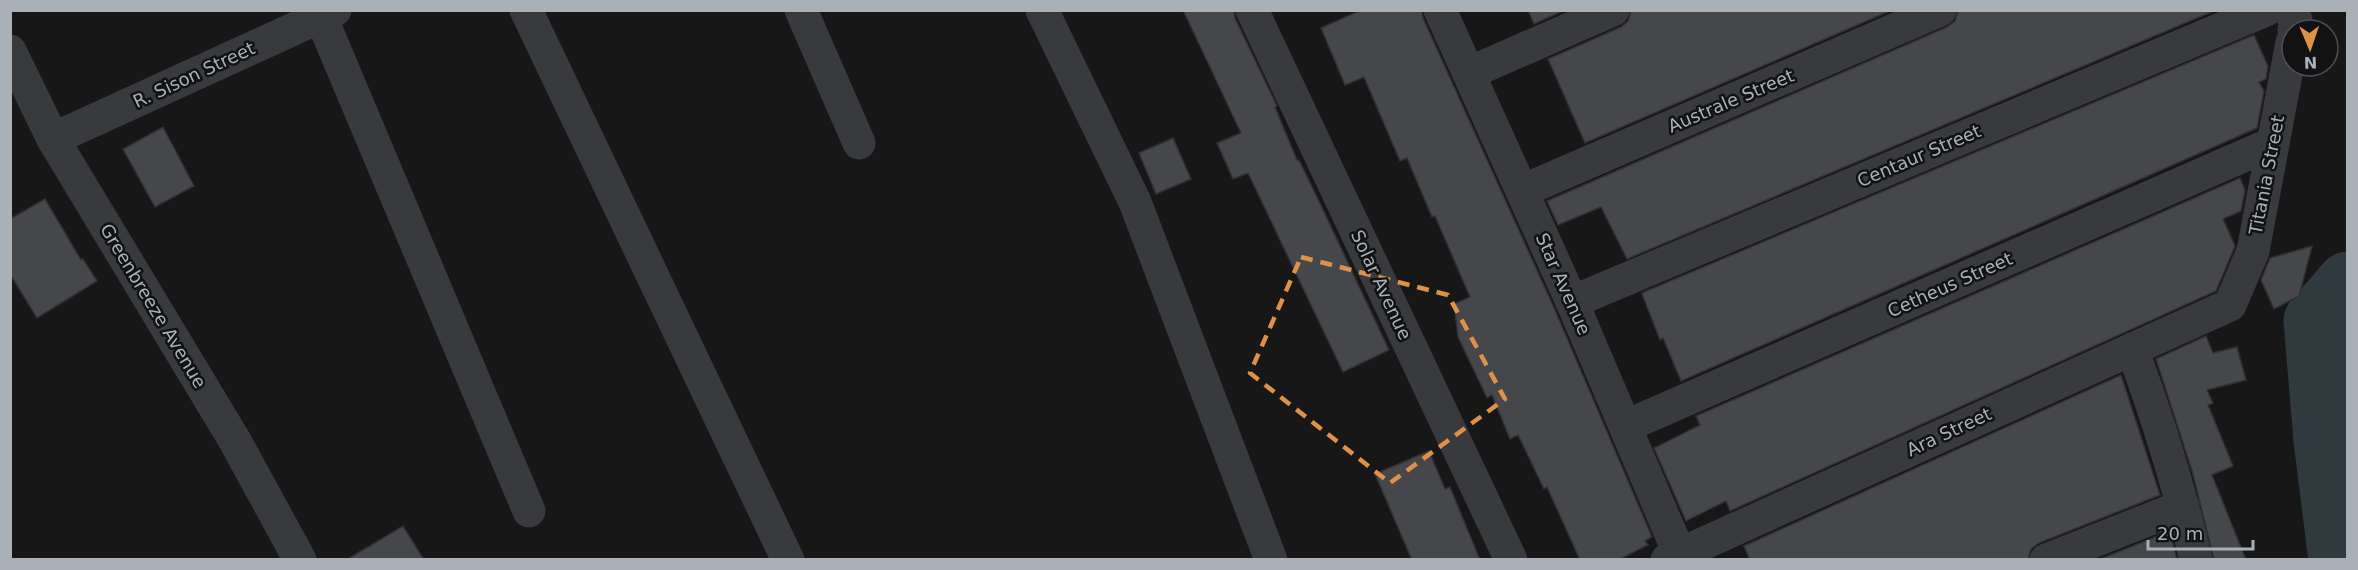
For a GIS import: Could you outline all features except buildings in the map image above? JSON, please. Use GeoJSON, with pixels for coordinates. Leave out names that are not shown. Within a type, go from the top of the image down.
{"type":"FeatureCollection","features":[{"type":"Feature","properties":{"kind":"street"},"geometry":{"type":"LineString","coordinates":[[526,10],[788,560]]}},
{"type":"Feature","properties":{"kind":"street"},"geometry":{"type":"LineString","coordinates":[[801,10],[859,143]]}},
{"type":"Feature","properties":{"kind":"street"},"geometry":{"type":"LineString","coordinates":[[1042,10],[1135,202],[1271,560]]}},
{"type":"Feature","properties":{"kind":"street","name":"Star Avenue"},"geometry":{"type":"LineString","coordinates":[[1440,10],[1626,426],[1677,558]]}},
{"type":"Feature","properties":{"kind":"street"},"geometry":{"type":"LineString","coordinates":[[1469,73],[1613,10]]}},
{"type":"Feature","properties":{"kind":"street","name":"Australe Street"},"geometry":{"type":"LineString","coordinates":[[1522,191],[1940,10]]}},
{"type":"Feature","properties":{"kind":"street","name":"Centaur Street"},"geometry":{"type":"LineString","coordinates":[[1572,302],[2266,10]]}},
{"type":"Feature","properties":{"kind":"street","name":"Solar Avenue"},"geometry":{"type":"LineString","coordinates":[[1257,12],[1511,560]]}},
{"type":"Feature","properties":{"kind":"street"},"geometry":{"type":"LineString","coordinates":[[325,13],[529,511]]}},
{"type":"Feature","properties":{"kind":"street","name":"R. Sison Street"},"geometry":{"type":"LineString","coordinates":[[53,139],[325,13]]}},
{"type":"Feature","properties":{"kind":"street","name":"Greenbreeze Avenue"},"geometry":{"type":"LineString","coordinates":[[10,51],[53,139],[235,441],[300,560]]}},
{"type":"Feature","properties":{"kind":"street","name":"Titania Street"},"geometry":{"type":"LineString","coordinates":[[2229,305],[2253,251],[2285,78]]}},
{"type":"Feature","properties":{"kind":"street","name":"Cetheus Street"},"geometry":{"type":"LineString","coordinates":[[1626,426],[2273,143]]}},
{"type":"Feature","properties":{"kind":"street","name":"Ara Street"},"geometry":{"type":"LineString","coordinates":[[1677,558],[2229,305]]}},
{"type":"Feature","properties":{"kind":"street"},"geometry":{"type":"LineString","coordinates":[[2132,349],[2155,411],[2196,560]]}},
{"type":"Feature","properties":{"kind":"street"},"geometry":{"type":"LineString","coordinates":[[2046,560],[2183,506]]}},
{"type":"Feature","properties":{"kind":"highlighted area"},"geometry":{"type":"Polygon","coordinates":[[[1301,257],[1448,295],[1505,399],[1390,483],[1250,373],[1301,257]]]}},
{"type":"Feature","properties":{"kind":"waterway"},"geometry":{"type":"LineString","coordinates":[[2340,560],[2325,440],[2315,321],[2348,283]]}}]}
